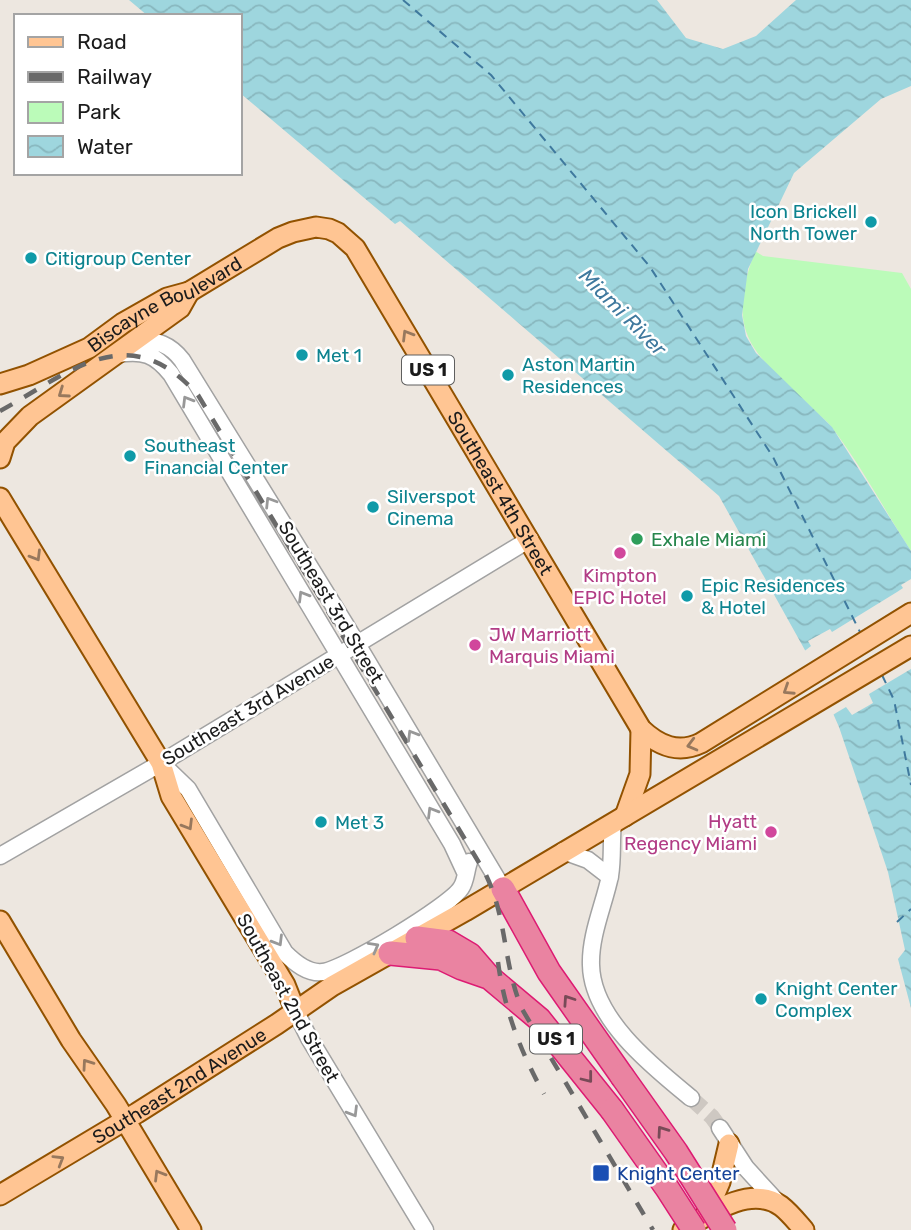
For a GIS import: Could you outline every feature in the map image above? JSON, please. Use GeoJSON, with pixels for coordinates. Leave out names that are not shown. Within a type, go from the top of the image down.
{"type":"FeatureCollection","features":[{"type":"Feature","properties":{"kind":"highway","name":"US 1"},"geometry":{"type":"LineString","coordinates":[[503,889],[555,981],[676,1152],[725,1230]]}},
{"type":"Feature","properties":{"kind":"highway","name":"US 1"},"geometry":{"type":"LineString","coordinates":[[417,937],[448,942],[470,955],[489,977],[539,1019],[612,1110],[661,1179],[700,1223]]}},
{"type":"Feature","properties":{"kind":"highway","name":"US 1"},"geometry":{"type":"LineString","coordinates":[[390,953],[440,958],[489,977]]}},
{"type":"Feature","properties":{"kind":"main road","name":"Biscayne Boulevard"},"geometry":{"type":"LineString","coordinates":[[0,384],[29,375],[89,348],[123,323],[167,298],[188,292],[278,238],[304,229],[329,229]]}},
{"type":"Feature","properties":{"kind":"main road","name":"Southeast 4th Street"},"geometry":{"type":"LineString","coordinates":[[329,229],[355,248],[641,729]]}},
{"type":"Feature","properties":{"kind":"main road"},"geometry":{"type":"LineString","coordinates":[[0,458],[5,442],[30,416],[180,308],[188,292]]}},
{"type":"Feature","properties":{"kind":"main road"},"geometry":{"type":"LineString","coordinates":[[89,348],[128,338],[138,339]]}},
{"type":"Feature","properties":{"kind":"main road","name":"Southeast 2nd Street"},"geometry":{"type":"LineString","coordinates":[[0,498],[161,763],[171,796],[285,985],[295,1010]]}},
{"type":"Feature","properties":{"kind":"main road"},"geometry":{"type":"LineString","coordinates":[[641,729],[666,746],[687,748],[708,740],[911,613]]}},
{"type":"Feature","properties":{"kind":"main road","name":"Southeast 2nd Avenue"},"geometry":{"type":"LineString","coordinates":[[0,1195],[126,1120],[332,986],[465,912],[563,851],[911,646]]}},
{"type":"Feature","properties":{"kind":"main road"},"geometry":{"type":"LineString","coordinates":[[619,819],[640,774],[641,729]]}},
{"type":"Feature","properties":{"kind":"main road"},"geometry":{"type":"LineString","coordinates":[[0,921],[71,1040],[126,1120],[191,1230]]}},
{"type":"Feature","properties":{"kind":"main road"},"geometry":{"type":"LineString","coordinates":[[700,1223],[720,1182],[725,1136]]}},
{"type":"Feature","properties":{"kind":"main road"},"geometry":{"type":"LineString","coordinates":[[682,1230],[741,1200],[751,1199],[779,1205],[804,1230]]}},
{"type":"Feature","properties":{"kind":"street","name":"Southeast 3rd Street"},"geometry":{"type":"LineString","coordinates":[[138,339],[162,343],[173,349],[182,360],[357,643],[503,889]]}},
{"type":"Feature","properties":{"kind":"street","name":"Southeast 3rd Street"},"geometry":{"type":"LineString","coordinates":[[118,354],[134,351],[148,353],[158,359],[171,374],[452,844],[465,872]]}},
{"type":"Feature","properties":{"kind":"street","name":"Southeast 3rd Avenue"},"geometry":{"type":"LineString","coordinates":[[0,856],[161,763],[530,539]]}},
{"type":"Feature","properties":{"kind":"street","name":"Southeast 2nd Street"},"geometry":{"type":"LineString","coordinates":[[161,763],[188,789],[285,953],[296,964],[313,971]]}},
{"type":"Feature","properties":{"kind":"street"},"geometry":{"type":"LineString","coordinates":[[619,819],[610,877],[591,954],[592,978],[597,993],[614,1021],[638,1053],[691,1098]]}},
{"type":"Feature","properties":{"kind":"street","name":"Southeast 2nd Avenue"},"geometry":{"type":"LineString","coordinates":[[313,971],[332,969],[432,914],[461,888],[476,842]]}},
{"type":"Feature","properties":{"kind":"street"},"geometry":{"type":"LineString","coordinates":[[563,851],[588,860],[610,877]]}},
{"type":"Feature","properties":{"kind":"street","name":"Southeast 2nd Avenue"},"geometry":{"type":"LineString","coordinates":[[432,914],[465,912]]}},
{"type":"Feature","properties":{"kind":"street","name":"Southeast 2nd Street"},"geometry":{"type":"LineString","coordinates":[[295,1010],[309,1038],[425,1230]]}},
{"type":"Feature","properties":{"kind":"street"},"geometry":{"type":"LineString","coordinates":[[725,1136],[763,1189],[779,1205]]}},
{"type":"Feature","properties":{"kind":"green space"},"geometry":{"type":"Polygon","coordinates":[[[755,251],[763,256],[902,273],[911,289],[911,551],[854,458],[831,426],[773,371],[750,340],[744,323],[743,303],[746,280],[755,251]]]}},
{"type":"Feature","properties":{"kind":"water","name":"Miami River"},"geometry":{"type":"Polygon","coordinates":[[[129,0],[657,0],[686,38],[723,49],[756,36],[796,0],[911,0],[911,86],[881,99],[794,173],[748,269],[742,315],[746,336],[756,353],[832,427],[911,551],[911,1008],[898,959],[905,950],[888,872],[839,727],[806,652],[719,496],[400,221],[395,224],[242,95],[242,14],[146,14],[129,0]]]}},
{"type":"Feature","properties":{"kind":"pier"},"geometry":{"type":"Polygon","coordinates":[[[911,579],[911,669],[869,694],[873,703],[852,715],[846,707],[831,716],[802,653],[811,646],[808,641],[830,629],[832,632],[903,588],[901,585],[911,579]]]}},
{"type":"Feature","properties":{"kind":"ferry route"},"geometry":{"type":"LineString","coordinates":[[403,0],[491,75],[650,267],[773,457],[860,632]]}},
{"type":"Feature","properties":{"kind":"ferry route"},"geometry":{"type":"LineString","coordinates":[[882,675],[894,700],[911,785]]}},
{"type":"Feature","properties":{"kind":"ferry route"},"geometry":{"type":"LineString","coordinates":[[897,922],[911,909]]}},
{"type":"Feature","properties":{"kind":"tunnel"},"geometry":{"type":"LineString","coordinates":[[691,1098],[720,1128]]}},
{"type":"Feature","properties":{"kind":"railway"},"geometry":{"type":"LineString","coordinates":[[0,411],[75,368],[99,359],[123,355],[147,359],[172,371],[198,395],[484,871],[497,906],[511,974],[522,1009],[653,1230]]}},
{"type":"Feature","properties":{"kind":"railway"},"geometry":{"type":"LineString","coordinates":[[498,962],[504,997],[515,1030],[544,1094]]}},
{"type":"Feature","properties":{"kind":"place","name":"Icon Brickell North Tower"},"geometry":{"type":"Point","coordinates":[871,222]}},
{"type":"Feature","properties":{"kind":"place","name":"Citigroup Center"},"geometry":{"type":"Point","coordinates":[31,258]}},
{"type":"Feature","properties":{"kind":"place","name":"Met 1"},"geometry":{"type":"Point","coordinates":[302,355]}},
{"type":"Feature","properties":{"kind":"place","name":"Aston Martin Residences"},"geometry":{"type":"Point","coordinates":[508,375]}},
{"type":"Feature","properties":{"kind":"place","name":"Southeast Financial Center"},"geometry":{"type":"Point","coordinates":[130,456]}},
{"type":"Feature","properties":{"kind":"place","name":"Silverspot Cinema"},"geometry":{"type":"Point","coordinates":[373,507]}},
{"type":"Feature","properties":{"kind":"place","name":"Exhale Miami"},"geometry":{"type":"Point","coordinates":[637,539]}},
{"type":"Feature","properties":{"kind":"place","name":"Kimpton EPIC Hotel"},"geometry":{"type":"Point","coordinates":[620,553]}},
{"type":"Feature","properties":{"kind":"place","name":"Epic Residences & Hotel"},"geometry":{"type":"Point","coordinates":[687,596]}},
{"type":"Feature","properties":{"kind":"place","name":"JW Marriott Marquis Miami"},"geometry":{"type":"Point","coordinates":[475,645]}},
{"type":"Feature","properties":{"kind":"place","name":"Met 3"},"geometry":{"type":"Point","coordinates":[321,822]}},
{"type":"Feature","properties":{"kind":"place","name":"Hyatt Regency Miami"},"geometry":{"type":"Point","coordinates":[771,832]}},
{"type":"Feature","properties":{"kind":"place","name":"Knight Center Complex"},"geometry":{"type":"Point","coordinates":[761,999]}},
{"type":"Feature","properties":{"kind":"place","name":"Knight Center"},"geometry":{"type":"Point","coordinates":[601,1173]}}]}
